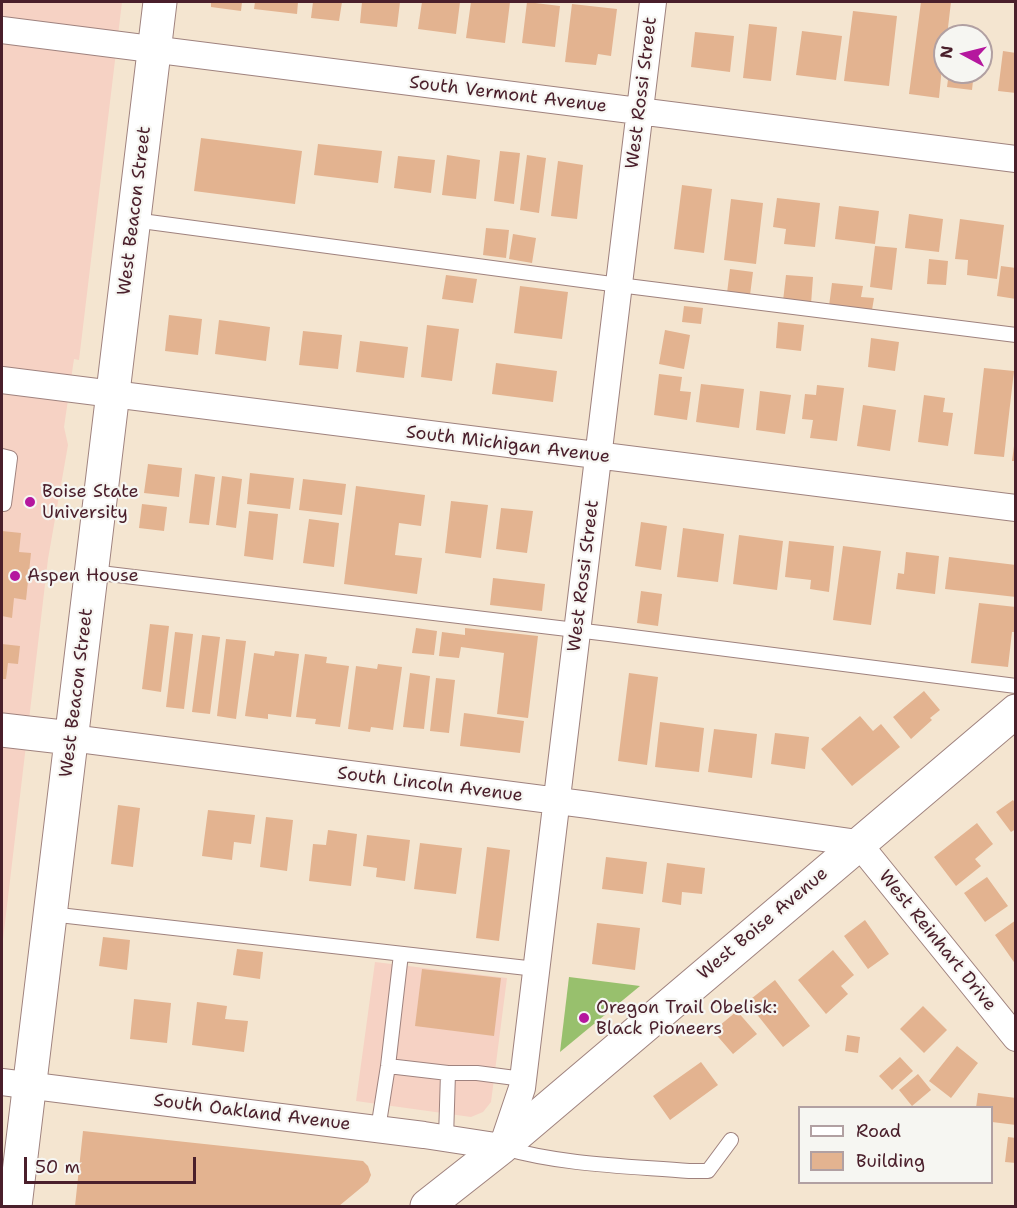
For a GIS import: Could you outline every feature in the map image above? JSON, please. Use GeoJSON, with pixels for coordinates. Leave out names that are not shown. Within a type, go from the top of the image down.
{"type":"FeatureCollection","features":[{"type":"Feature","properties":{"kind":"street","name":"West Beacon Street"},"geometry":{"type":"LineString","coordinates":[[15,1206],[15,1083],[50,914],[160,2]]}},
{"type":"Feature","properties":{"kind":"street","name":"West Rossi Street"},"geometry":{"type":"LineString","coordinates":[[502,1147],[522,1088],[653,2]]}},
{"type":"Feature","properties":{"kind":"street","name":"South Vermont Avenue"},"geometry":{"type":"LineString","coordinates":[[2,30],[1016,159]]}},
{"type":"Feature","properties":{"kind":"street","name":"South Michigan Avenue"},"geometry":{"type":"LineString","coordinates":[[2,380],[1016,508]]}},
{"type":"Feature","properties":{"kind":"street","name":"West Boise Avenue"},"geometry":{"type":"LineString","coordinates":[[427,1206],[502,1147],[1016,711]]}},
{"type":"Feature","properties":{"kind":"street","name":"South Lincoln Avenue"},"geometry":{"type":"LineString","coordinates":[[2,730],[556,801],[858,843]]}},
{"type":"Feature","properties":{"kind":"street","name":"West Reinhart Drive"},"geometry":{"type":"LineString","coordinates":[[858,843],[1016,1038]]}},
{"type":"Feature","properties":{"kind":"street","name":"South Oakland Avenue"},"geometry":{"type":"LineString","coordinates":[[15,1083],[502,1147]]}},
{"type":"Feature","properties":{"kind":"lane"},"geometry":{"type":"LineString","coordinates":[[134,220],[1016,335]]}},
{"type":"Feature","properties":{"kind":"lane"},"geometry":{"type":"LineString","coordinates":[[2,456],[10,458],[4,504],[2,504]]}},
{"type":"Feature","properties":{"kind":"lane"},"geometry":{"type":"LineString","coordinates":[[92,572],[1016,686]]}},
{"type":"Feature","properties":{"kind":"lane"},"geometry":{"type":"LineString","coordinates":[[50,914],[536,969]]}},
{"type":"Feature","properties":{"kind":"lane"},"geometry":{"type":"LineString","coordinates":[[378,1129],[401,954]]}},
{"type":"Feature","properties":{"kind":"lane"},"geometry":{"type":"LineString","coordinates":[[388,1066],[448,1074],[477,1072],[523,1078]]}},
{"type":"Feature","properties":{"kind":"lane"},"geometry":{"type":"LineString","coordinates":[[446,1138],[448,1074]]}},
{"type":"Feature","properties":{"kind":"lane"},"geometry":{"type":"LineString","coordinates":[[502,1147],[528,1155],[561,1160],[708,1171],[732,1140]]}},
{"type":"Feature","properties":{"kind":"shaded area","name":"Boise State University"},"geometry":{"type":"Polygon","coordinates":[[[2,2],[122,2],[79,360],[74,359],[64,427],[68,445],[48,559],[2,948],[2,2]]]}},
{"type":"Feature","properties":{"kind":"shaded area"},"geometry":{"type":"Polygon","coordinates":[[[375,962],[507,978],[491,1102],[483,1112],[471,1117],[356,1101],[375,962]]]}},
{"type":"Feature","properties":{"kind":"green space"},"geometry":{"type":"Polygon","coordinates":[[[569,977],[640,986],[560,1052],[569,977]]]}},
{"type":"Feature","properties":{"kind":"building"},"geometry":{"type":"Polygon","coordinates":[[[211,2],[242,2],[241,11],[211,7],[211,2]]]}},
{"type":"Feature","properties":{"kind":"building"},"geometry":{"type":"Polygon","coordinates":[[[255,2],[298,2],[297,14],[254,9],[255,2]]]}},
{"type":"Feature","properties":{"kind":"building"},"geometry":{"type":"Polygon","coordinates":[[[313,2],[342,2],[339,21],[311,18],[313,2]]]}},
{"type":"Feature","properties":{"kind":"building"},"geometry":{"type":"Polygon","coordinates":[[[362,2],[400,2],[397,27],[360,23],[362,2]]]}},
{"type":"Feature","properties":{"kind":"building"},"geometry":{"type":"Polygon","coordinates":[[[422,2],[460,2],[456,34],[418,29],[422,2]]]}},
{"type":"Feature","properties":{"kind":"building"},"geometry":{"type":"Polygon","coordinates":[[[471,2],[510,2],[505,43],[466,38],[471,2]]]}},
{"type":"Feature","properties":{"kind":"building"},"geometry":{"type":"Polygon","coordinates":[[[527,2],[560,6],[555,47],[522,43],[527,2]]]}},
{"type":"Feature","properties":{"kind":"building"},"geometry":{"type":"Polygon","coordinates":[[[921,2],[951,2],[948,24],[933,24],[933,84],[940,84],[939,98],[909,94],[921,2]]]}},
{"type":"Feature","properties":{"kind":"building"},"geometry":{"type":"Polygon","coordinates":[[[572,4],[617,9],[611,56],[598,54],[596,65],[565,62],[572,4]]]}},
{"type":"Feature","properties":{"kind":"building"},"geometry":{"type":"Polygon","coordinates":[[[853,11],[897,16],[889,86],[844,81],[853,11]]]}},
{"type":"Feature","properties":{"kind":"building"},"geometry":{"type":"Polygon","coordinates":[[[749,24],[777,27],[771,81],[743,78],[749,24]]]}},
{"type":"Feature","properties":{"kind":"building"},"geometry":{"type":"Polygon","coordinates":[[[802,31],[842,36],[836,80],[796,75],[802,31]]]}},
{"type":"Feature","properties":{"kind":"building"},"geometry":{"type":"Polygon","coordinates":[[[695,32],[734,36],[730,72],[691,67],[695,32]]]}},
{"type":"Feature","properties":{"kind":"building"},"geometry":{"type":"Polygon","coordinates":[[[1003,51],[1016,53],[1016,93],[998,91],[1003,51]]]}},
{"type":"Feature","properties":{"kind":"building"},"geometry":{"type":"Polygon","coordinates":[[[947,84],[973,84],[972,90],[947,87],[947,84]]]}},
{"type":"Feature","properties":{"kind":"building"},"geometry":{"type":"Polygon","coordinates":[[[201,138],[302,151],[295,204],[194,191],[201,138]]]}},
{"type":"Feature","properties":{"kind":"building"},"geometry":{"type":"Polygon","coordinates":[[[318,144],[382,151],[378,183],[314,175],[318,144]]]}},
{"type":"Feature","properties":{"kind":"building"},"geometry":{"type":"Polygon","coordinates":[[[500,151],[520,153],[514,204],[494,201],[500,151]]]}},
{"type":"Feature","properties":{"kind":"building"},"geometry":{"type":"Polygon","coordinates":[[[447,155],[480,160],[476,199],[442,195],[447,155]]]}},
{"type":"Feature","properties":{"kind":"building"},"geometry":{"type":"Polygon","coordinates":[[[527,155],[546,158],[539,213],[520,210],[527,155]]]}},
{"type":"Feature","properties":{"kind":"building"},"geometry":{"type":"Polygon","coordinates":[[[398,156],[435,160],[431,193],[394,188],[398,156]]]}},
{"type":"Feature","properties":{"kind":"building"},"geometry":{"type":"Polygon","coordinates":[[[558,161],[583,165],[577,219],[551,216],[558,161]]]}},
{"type":"Feature","properties":{"kind":"building"},"geometry":{"type":"Polygon","coordinates":[[[682,185],[712,189],[704,253],[674,249],[682,185]]]}},
{"type":"Feature","properties":{"kind":"building"},"geometry":{"type":"Polygon","coordinates":[[[777,198],[820,203],[815,247],[784,244],[786,229],[773,227],[777,198]]]}},
{"type":"Feature","properties":{"kind":"building"},"geometry":{"type":"Polygon","coordinates":[[[731,199],[763,203],[756,264],[724,260],[731,199]]]}},
{"type":"Feature","properties":{"kind":"building"},"geometry":{"type":"Polygon","coordinates":[[[839,206],[879,211],[875,244],[835,239],[839,206]]]}},
{"type":"Feature","properties":{"kind":"building"},"geometry":{"type":"Polygon","coordinates":[[[909,214],[943,219],[939,252],[905,248],[909,214]]]}},
{"type":"Feature","properties":{"kind":"building"},"geometry":{"type":"Polygon","coordinates":[[[960,219],[1004,225],[997,279],[967,275],[968,260],[955,259],[960,219]]]}},
{"type":"Feature","properties":{"kind":"building"},"geometry":{"type":"Polygon","coordinates":[[[486,228],[509,230],[506,258],[483,255],[486,228]]]}},
{"type":"Feature","properties":{"kind":"building"},"geometry":{"type":"Polygon","coordinates":[[[513,234],[536,238],[532,263],[509,259],[513,234]]]}},
{"type":"Feature","properties":{"kind":"building"},"geometry":{"type":"Polygon","coordinates":[[[875,246],[897,248],[892,290],[870,287],[875,246]]]}},
{"type":"Feature","properties":{"kind":"building"},"geometry":{"type":"Polygon","coordinates":[[[929,259],[948,261],[946,285],[927,284],[929,259]]]}},
{"type":"Feature","properties":{"kind":"building"},"geometry":{"type":"Polygon","coordinates":[[[1001,266],[1016,268],[1016,299],[997,296],[1001,266]]]}},
{"type":"Feature","properties":{"kind":"building"},"geometry":{"type":"Polygon","coordinates":[[[730,269],[753,272],[750,295],[727,293],[730,269]]]}},
{"type":"Feature","properties":{"kind":"building"},"geometry":{"type":"Polygon","coordinates":[[[446,275],[477,279],[473,303],[442,299],[446,275]]]}},
{"type":"Feature","properties":{"kind":"building"},"geometry":{"type":"Polygon","coordinates":[[[786,275],[813,277],[811,304],[783,301],[786,275]]]}},
{"type":"Feature","properties":{"kind":"building"},"geometry":{"type":"Polygon","coordinates":[[[832,283],[863,286],[861,297],[874,298],[872,310],[829,306],[832,283]]]}},
{"type":"Feature","properties":{"kind":"building"},"geometry":{"type":"Polygon","coordinates":[[[520,286],[568,292],[562,339],[514,333],[520,286]]]}},
{"type":"Feature","properties":{"kind":"building"},"geometry":{"type":"Polygon","coordinates":[[[684,306],[703,308],[701,324],[682,322],[684,306]]]}},
{"type":"Feature","properties":{"kind":"building"},"geometry":{"type":"Polygon","coordinates":[[[169,315],[202,319],[198,355],[165,351],[169,315]]]}},
{"type":"Feature","properties":{"kind":"building"},"geometry":{"type":"Polygon","coordinates":[[[219,320],[270,327],[266,361],[215,354],[219,320]]]}},
{"type":"Feature","properties":{"kind":"building"},"geometry":{"type":"Polygon","coordinates":[[[778,322],[804,325],[801,351],[776,348],[778,322]]]}},
{"type":"Feature","properties":{"kind":"building"},"geometry":{"type":"Polygon","coordinates":[[[427,325],[459,329],[452,381],[421,377],[427,325]]]}},
{"type":"Feature","properties":{"kind":"building"},"geometry":{"type":"Polygon","coordinates":[[[665,330],[690,335],[684,369],[659,364],[665,330]]]}},
{"type":"Feature","properties":{"kind":"building"},"geometry":{"type":"Polygon","coordinates":[[[303,331],[342,335],[338,369],[299,365],[303,331]]]}},
{"type":"Feature","properties":{"kind":"building"},"geometry":{"type":"Polygon","coordinates":[[[871,338],[899,342],[895,371],[868,367],[871,338]]]}},
{"type":"Feature","properties":{"kind":"building"},"geometry":{"type":"Polygon","coordinates":[[[360,341],[408,347],[404,378],[356,372],[360,341]]]}},
{"type":"Feature","properties":{"kind":"building"},"geometry":{"type":"Polygon","coordinates":[[[496,363],[557,371],[553,402],[492,394],[496,363]]]}},
{"type":"Feature","properties":{"kind":"building"},"geometry":{"type":"Polygon","coordinates":[[[984,368],[1014,371],[1004,457],[974,454],[984,368]]]}},
{"type":"Feature","properties":{"kind":"building"},"geometry":{"type":"Polygon","coordinates":[[[659,374],[682,377],[680,391],[691,392],[687,420],[654,415],[659,374]]]}},
{"type":"Feature","properties":{"kind":"building"},"geometry":{"type":"Polygon","coordinates":[[[701,384],[744,389],[739,428],[696,422],[701,384]]]}},
{"type":"Feature","properties":{"kind":"building"},"geometry":{"type":"Polygon","coordinates":[[[817,385],[844,388],[837,441],[810,438],[813,420],[802,419],[805,394],[816,395],[817,385]]]}},
{"type":"Feature","properties":{"kind":"building"},"geometry":{"type":"Polygon","coordinates":[[[760,391],[791,395],[785,434],[756,430],[760,391]]]}},
{"type":"Feature","properties":{"kind":"building"},"geometry":{"type":"Polygon","coordinates":[[[924,395],[945,398],[943,412],[953,413],[948,446],[918,442],[924,395]]]}},
{"type":"Feature","properties":{"kind":"building"},"geometry":{"type":"Polygon","coordinates":[[[863,405],[896,410],[890,451],[857,446],[863,405]]]}},
{"type":"Feature","properties":{"kind":"building"},"geometry":{"type":"Polygon","coordinates":[[[1014,446],[1016,446],[1016,461],[1012,461],[1014,446]]]}},
{"type":"Feature","properties":{"kind":"building"},"geometry":{"type":"Polygon","coordinates":[[[148,464],[182,468],[179,497],[144,493],[148,464]]]}},
{"type":"Feature","properties":{"kind":"building"},"geometry":{"type":"Polygon","coordinates":[[[250,473],[294,478],[290,509],[247,504],[250,473]]]}},
{"type":"Feature","properties":{"kind":"building"},"geometry":{"type":"Polygon","coordinates":[[[195,474],[215,477],[209,525],[189,523],[195,474]]]}},
{"type":"Feature","properties":{"kind":"building"},"geometry":{"type":"Polygon","coordinates":[[[222,476],[242,479],[236,528],[216,525],[222,476]]]}},
{"type":"Feature","properties":{"kind":"building"},"geometry":{"type":"Polygon","coordinates":[[[303,479],[346,484],[342,515],[299,510],[303,479]]]}},
{"type":"Feature","properties":{"kind":"building"},"geometry":{"type":"Polygon","coordinates":[[[356,486],[425,495],[421,526],[399,523],[395,555],[422,558],[417,594],[344,584],[356,486]]]}},
{"type":"Feature","properties":{"kind":"building"},"geometry":{"type":"Polygon","coordinates":[[[451,501],[488,505],[481,558],[445,553],[451,501]]]}},
{"type":"Feature","properties":{"kind":"building"},"geometry":{"type":"Polygon","coordinates":[[[142,504],[167,507],[164,531],[139,528],[142,504]]]}},
{"type":"Feature","properties":{"kind":"building"},"geometry":{"type":"Polygon","coordinates":[[[501,508],[533,511],[527,553],[496,549],[501,508]]]}},
{"type":"Feature","properties":{"kind":"building"},"geometry":{"type":"Polygon","coordinates":[[[249,511],[278,514],[273,560],[244,556],[249,511]]]}},
{"type":"Feature","properties":{"kind":"building"},"geometry":{"type":"Polygon","coordinates":[[[309,519],[339,523],[334,567],[303,563],[309,519]]]}},
{"type":"Feature","properties":{"kind":"building"},"geometry":{"type":"Polygon","coordinates":[[[641,522],[667,526],[661,570],[635,566],[641,522]]]}},
{"type":"Feature","properties":{"kind":"building"},"geometry":{"type":"Polygon","coordinates":[[[683,528],[724,534],[718,582],[677,577],[683,528]]]}},
{"type":"Feature","properties":{"kind":"building","name":"Aspen House"},"geometry":{"type":"Polygon","coordinates":[[[2,531],[21,533],[19,552],[31,553],[26,600],[14,598],[12,618],[2,616],[2,531]]]}},
{"type":"Feature","properties":{"kind":"building"},"geometry":{"type":"Polygon","coordinates":[[[739,535],[783,541],[777,590],[733,584],[739,535]]]}},
{"type":"Feature","properties":{"kind":"building"},"geometry":{"type":"Polygon","coordinates":[[[789,541],[834,546],[829,592],[810,589],[811,580],[785,577],[789,541]]]}},
{"type":"Feature","properties":{"kind":"building"},"geometry":{"type":"Polygon","coordinates":[[[843,546],[881,551],[871,625],[833,620],[843,546]]]}},
{"type":"Feature","properties":{"kind":"building"},"geometry":{"type":"Polygon","coordinates":[[[906,552],[939,556],[935,594],[896,589],[898,573],[904,574],[906,552]]]}},
{"type":"Feature","properties":{"kind":"building"},"geometry":{"type":"Polygon","coordinates":[[[949,557],[1016,565],[1016,597],[945,589],[949,557]]]}},
{"type":"Feature","properties":{"kind":"building"},"geometry":{"type":"Polygon","coordinates":[[[493,578],[545,584],[542,611],[490,605],[493,578]]]}},
{"type":"Feature","properties":{"kind":"building"},"geometry":{"type":"Polygon","coordinates":[[[641,591],[662,594],[658,626],[637,623],[641,591]]]}},
{"type":"Feature","properties":{"kind":"building"},"geometry":{"type":"Polygon","coordinates":[[[979,603],[1016,607],[1016,632],[1012,632],[1008,667],[971,663],[979,603]]]}},
{"type":"Feature","properties":{"kind":"building"},"geometry":{"type":"Polygon","coordinates":[[[150,624],[169,626],[161,692],[142,689],[150,624]]]}},
{"type":"Feature","properties":{"kind":"building"},"geometry":{"type":"Polygon","coordinates":[[[416,628],[437,631],[434,655],[412,653],[416,628]]]}},
{"type":"Feature","properties":{"kind":"building"},"geometry":{"type":"Polygon","coordinates":[[[465,628],[538,636],[528,718],[497,714],[504,653],[461,647],[459,658],[439,656],[442,632],[465,635],[465,628]]]}},
{"type":"Feature","properties":{"kind":"building"},"geometry":{"type":"Polygon","coordinates":[[[175,632],[193,634],[184,709],[166,707],[175,632]]]}},
{"type":"Feature","properties":{"kind":"building"},"geometry":{"type":"Polygon","coordinates":[[[202,635],[220,637],[210,714],[192,712],[202,635]]]}},
{"type":"Feature","properties":{"kind":"building"},"geometry":{"type":"Polygon","coordinates":[[[226,639],[246,641],[236,719],[217,716],[226,639]]]}},
{"type":"Feature","properties":{"kind":"building"},"geometry":{"type":"Polygon","coordinates":[[[2,644],[20,646],[18,664],[8,663],[6,679],[2,679],[2,644]]]}},
{"type":"Feature","properties":{"kind":"building"},"geometry":{"type":"Polygon","coordinates":[[[275,651],[299,654],[291,717],[268,714],[268,719],[245,716],[254,653],[274,656],[275,651]]]}},
{"type":"Feature","properties":{"kind":"building"},"geometry":{"type":"Polygon","coordinates":[[[305,654],[327,657],[326,663],[349,666],[340,727],[315,724],[316,719],[296,717],[305,654]]]}},
{"type":"Feature","properties":{"kind":"building"},"geometry":{"type":"Polygon","coordinates":[[[378,664],[402,667],[393,730],[371,727],[370,732],[348,729],[356,666],[377,669],[378,664]]]}},
{"type":"Feature","properties":{"kind":"building"},"geometry":{"type":"Polygon","coordinates":[[[410,673],[430,676],[424,729],[403,727],[410,673]]]}},
{"type":"Feature","properties":{"kind":"building"},"geometry":{"type":"Polygon","coordinates":[[[629,673],[658,677],[647,765],[618,761],[629,673]]]}},
{"type":"Feature","properties":{"kind":"building"},"geometry":{"type":"Polygon","coordinates":[[[436,678],[455,680],[449,733],[430,731],[436,678]]]}},
{"type":"Feature","properties":{"kind":"building"},"geometry":{"type":"Polygon","coordinates":[[[924,691],[940,710],[911,739],[893,717],[924,691]]]}},
{"type":"Feature","properties":{"kind":"building"},"geometry":{"type":"Polygon","coordinates":[[[464,713],[524,721],[520,753],[460,746],[464,713]]]}},
{"type":"Feature","properties":{"kind":"building"},"geometry":{"type":"Polygon","coordinates":[[[860,716],[873,731],[881,724],[900,747],[852,786],[821,749],[860,716]]]}},
{"type":"Feature","properties":{"kind":"building"},"geometry":{"type":"Polygon","coordinates":[[[660,722],[704,728],[699,772],[655,767],[660,722]]]}},
{"type":"Feature","properties":{"kind":"building"},"geometry":{"type":"Polygon","coordinates":[[[714,729],[757,734],[752,778],[708,772],[714,729]]]}},
{"type":"Feature","properties":{"kind":"building"},"geometry":{"type":"Polygon","coordinates":[[[775,733],[809,737],[805,769],[771,764],[775,733]]]}},
{"type":"Feature","properties":{"kind":"building"},"geometry":{"type":"Polygon","coordinates":[[[1013,800],[1016,804],[1016,829],[1011,832],[996,812],[1013,800]]]}},
{"type":"Feature","properties":{"kind":"building"},"geometry":{"type":"Polygon","coordinates":[[[118,805],[140,808],[133,867],[111,864],[118,805]]]}},
{"type":"Feature","properties":{"kind":"building"},"geometry":{"type":"Polygon","coordinates":[[[208,810],[255,815],[251,844],[234,842],[232,860],[202,856],[208,810]]]}},
{"type":"Feature","properties":{"kind":"building"},"geometry":{"type":"Polygon","coordinates":[[[266,817],[293,820],[287,871],[260,867],[266,817]]]}},
{"type":"Feature","properties":{"kind":"building"},"geometry":{"type":"Polygon","coordinates":[[[977,823],[993,844],[975,859],[981,866],[956,886],[934,857],[977,823]]]}},
{"type":"Feature","properties":{"kind":"building"},"geometry":{"type":"Polygon","coordinates":[[[328,830],[357,834],[351,886],[309,881],[313,844],[326,845],[328,830]]]}},
{"type":"Feature","properties":{"kind":"building"},"geometry":{"type":"Polygon","coordinates":[[[367,835],[410,840],[405,881],[376,877],[377,868],[363,866],[367,835]]]}},
{"type":"Feature","properties":{"kind":"building"},"geometry":{"type":"Polygon","coordinates":[[[420,843],[462,848],[456,894],[414,889],[420,843]]]}},
{"type":"Feature","properties":{"kind":"building"},"geometry":{"type":"Polygon","coordinates":[[[487,847],[510,850],[499,941],[476,938],[487,847]]]}},
{"type":"Feature","properties":{"kind":"building"},"geometry":{"type":"Polygon","coordinates":[[[606,857],[647,862],[643,894],[602,889],[606,857]]]}},
{"type":"Feature","properties":{"kind":"building"},"geometry":{"type":"Polygon","coordinates":[[[667,863],[705,868],[702,894],[682,892],[681,905],[662,902],[667,863]]]}},
{"type":"Feature","properties":{"kind":"building"},"geometry":{"type":"Polygon","coordinates":[[[987,877],[1008,906],[985,922],[964,893],[987,877]]]}},
{"type":"Feature","properties":{"kind":"building"},"geometry":{"type":"Polygon","coordinates":[[[865,920],[889,954],[868,969],[844,936],[865,920]]]}},
{"type":"Feature","properties":{"kind":"building"},"geometry":{"type":"Polygon","coordinates":[[[1016,920],[1016,965],[995,935],[1016,920]]]}},
{"type":"Feature","properties":{"kind":"building"},"geometry":{"type":"Polygon","coordinates":[[[597,923],[640,928],[635,970],[592,964],[597,923]]]}},
{"type":"Feature","properties":{"kind":"building"},"geometry":{"type":"Polygon","coordinates":[[[103,937],[130,940],[127,970],[99,966],[103,937]]]}},
{"type":"Feature","properties":{"kind":"building"},"geometry":{"type":"Polygon","coordinates":[[[237,949],[263,952],[260,979],[233,975],[237,949]]]}},
{"type":"Feature","properties":{"kind":"building"},"geometry":{"type":"Polygon","coordinates":[[[833,950],[854,975],[841,986],[848,994],[826,1014],[798,980],[833,950]]]}},
{"type":"Feature","properties":{"kind":"building"},"geometry":{"type":"Polygon","coordinates":[[[422,969],[501,978],[494,1036],[415,1026],[422,969]]]}},
{"type":"Feature","properties":{"kind":"building"},"geometry":{"type":"Polygon","coordinates":[[[775,980],[810,1026],[783,1047],[747,1002],[775,980]]]}},
{"type":"Feature","properties":{"kind":"building"},"geometry":{"type":"Polygon","coordinates":[[[134,999],[171,1003],[167,1043],[130,1039],[134,999]]]}},
{"type":"Feature","properties":{"kind":"building"},"geometry":{"type":"Polygon","coordinates":[[[197,1002],[227,1006],[225,1019],[248,1021],[244,1052],[192,1045],[197,1002]]]}},
{"type":"Feature","properties":{"kind":"building"},"geometry":{"type":"Polygon","coordinates":[[[923,1006],[947,1030],[924,1053],[900,1029],[923,1006]]]}},
{"type":"Feature","properties":{"kind":"building"},"geometry":{"type":"Polygon","coordinates":[[[737,1011],[757,1034],[733,1054],[713,1031],[737,1011]]]}},
{"type":"Feature","properties":{"kind":"building"},"geometry":{"type":"Polygon","coordinates":[[[847,1035],[860,1037],[858,1053],[845,1051],[847,1035]]]}},
{"type":"Feature","properties":{"kind":"building"},"geometry":{"type":"Polygon","coordinates":[[[957,1046],[978,1063],[951,1098],[929,1081],[957,1046]]]}},
{"type":"Feature","properties":{"kind":"building"},"geometry":{"type":"Polygon","coordinates":[[[900,1057],[913,1071],[892,1090],[879,1076],[900,1057]]]}},
{"type":"Feature","properties":{"kind":"building"},"geometry":{"type":"Polygon","coordinates":[[[701,1062],[718,1085],[670,1120],[653,1096],[701,1062]]]}},
{"type":"Feature","properties":{"kind":"building"},"geometry":{"type":"Polygon","coordinates":[[[918,1074],[931,1090],[912,1106],[899,1090],[918,1074]]]}},
{"type":"Feature","properties":{"kind":"building"},"geometry":{"type":"Polygon","coordinates":[[[978,1093],[1016,1098],[1016,1125],[993,1122],[993,1106],[976,1106],[978,1093]]]}},
{"type":"Feature","properties":{"kind":"building"},"geometry":{"type":"Polygon","coordinates":[[[83,1131],[363,1161],[368,1166],[371,1175],[368,1182],[339,1206],[75,1206],[83,1131]]]}},
{"type":"Feature","properties":{"kind":"building"},"geometry":{"type":"Polygon","coordinates":[[[1008,1137],[1016,1138],[1016,1163],[1005,1162],[1008,1137]]]}},
{"type":"Feature","properties":{"kind":"place","name":"Boise State University"},"geometry":{"type":"Point","coordinates":[30,502]}},
{"type":"Feature","properties":{"kind":"place","name":"Aspen House"},"geometry":{"type":"Point","coordinates":[15,576]}},
{"type":"Feature","properties":{"kind":"place","name":"Oregon Trail Obelisk: Black Pioneers"},"geometry":{"type":"Point","coordinates":[584,1018]}}]}
